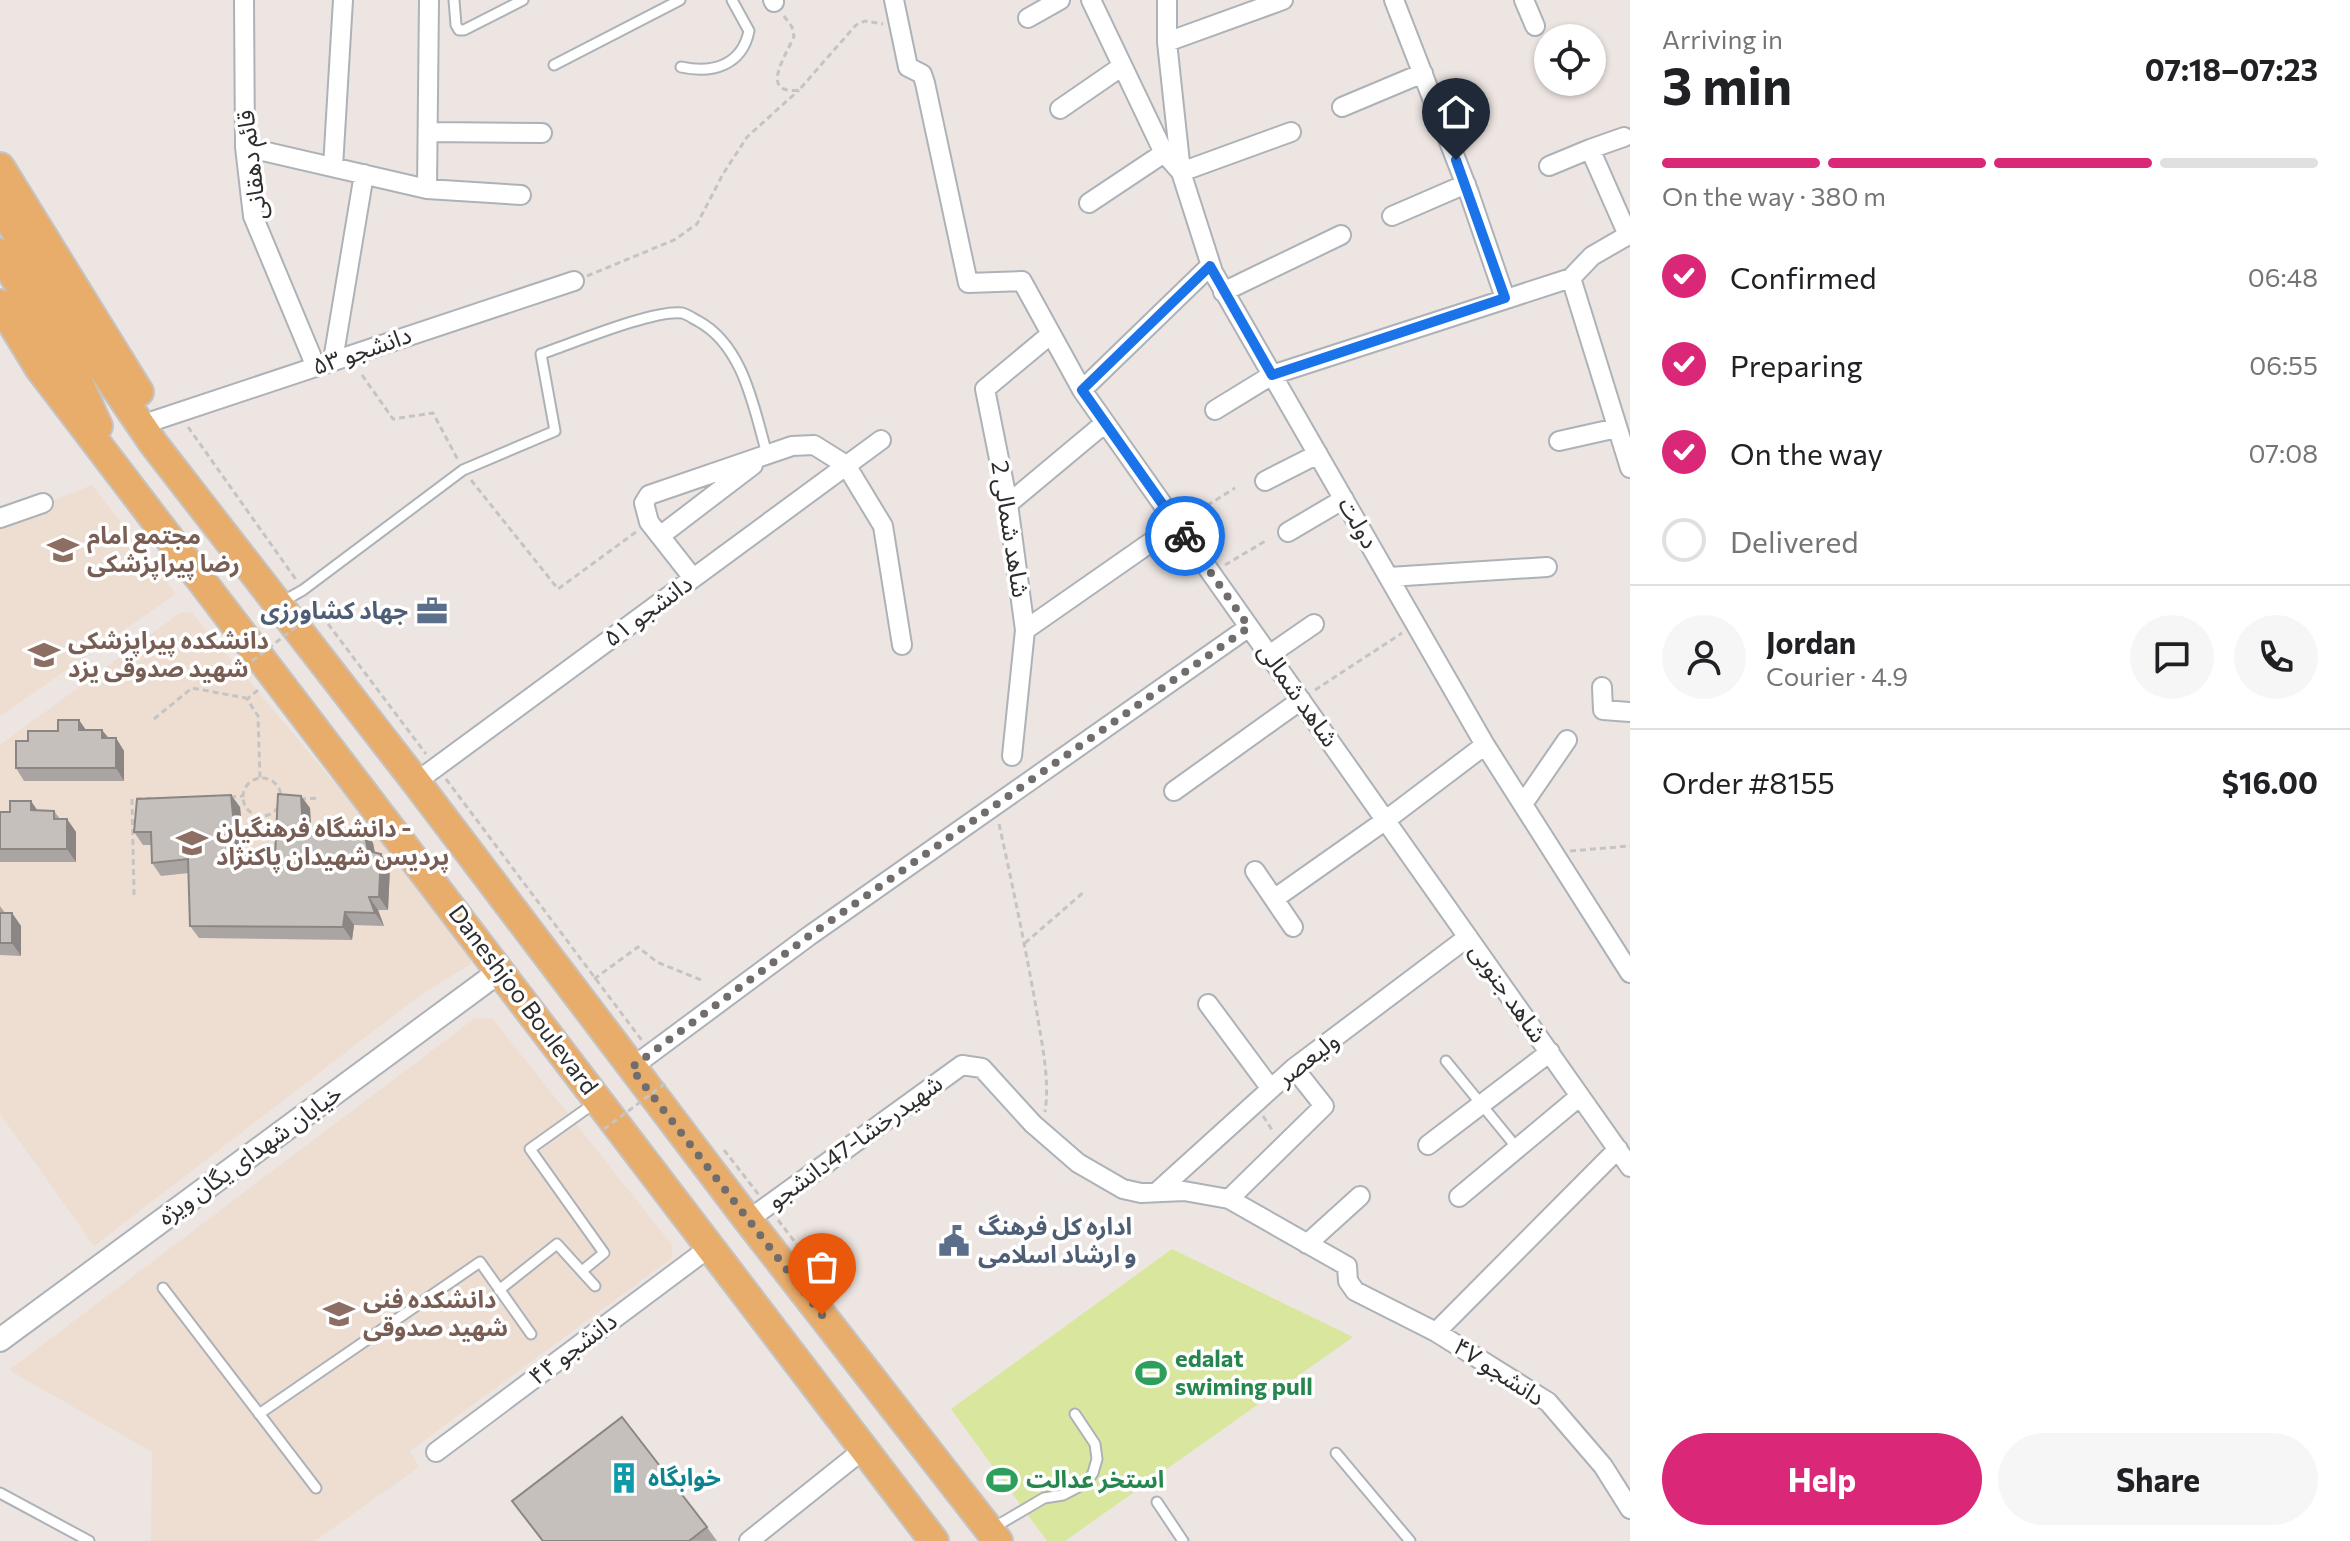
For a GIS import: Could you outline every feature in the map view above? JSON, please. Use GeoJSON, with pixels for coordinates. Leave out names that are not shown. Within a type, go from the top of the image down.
{"type":"FeatureCollection","features":[{"type":"Feature","properties":{"kind":"main road"},"geometry":{"type":"LineString","coordinates":[[0,167],[138,390],[152,432]]}},
{"type":"Feature","properties":{"kind":"main road"},"geometry":{"type":"LineString","coordinates":[[0,206],[100,365],[152,432]]}},
{"type":"Feature","properties":{"kind":"main road"},"geometry":{"type":"LineString","coordinates":[[0,253],[79,384],[116,467]]}},
{"type":"Feature","properties":{"kind":"main road","name":"Daneshjoo Boulevard"},"geometry":{"type":"LineString","coordinates":[[0,304],[40,369],[264,668],[500,971],[934,1541]]}},
{"type":"Feature","properties":{"kind":"main road","name":"Daneshjoo Boulevard"},"geometry":{"type":"LineString","coordinates":[[152,432],[277,604],[426,774],[757,1212],[994,1536]]}},
{"type":"Feature","properties":{"kind":"street","name":"قائم دهقانی"},"geometry":{"type":"LineString","coordinates":[[244,0],[245,147],[253,216],[325,364]]}},
{"type":"Feature","properties":{"kind":"street"},"geometry":{"type":"LineString","coordinates":[[333,167],[343,0]]}},
{"type":"Feature","properties":{"kind":"street"},"geometry":{"type":"LineString","coordinates":[[427,189],[429,0]]}},
{"type":"Feature","properties":{"kind":"street"},"geometry":{"type":"LineString","coordinates":[[894,0],[898,26]]}},
{"type":"Feature","properties":{"kind":"street"},"geometry":{"type":"LineString","coordinates":[[1028,18],[1060,0]]}},
{"type":"Feature","properties":{"kind":"street","name":"دولت"},"geometry":{"type":"LineString","coordinates":[[1167,0],[1167,42],[1181,172],[1210,266],[1485,745],[1630,973]]}},
{"type":"Feature","properties":{"kind":"street"},"geometry":{"type":"LineString","coordinates":[[1167,42],[1283,0]]}},
{"type":"Feature","properties":{"kind":"street"},"geometry":{"type":"LineString","coordinates":[[1394,0],[1466,184],[1505,298]]}},
{"type":"Feature","properties":{"kind":"street"},"geometry":{"type":"LineString","coordinates":[[1524,0],[1534,24]]}},
{"type":"Feature","properties":{"kind":"street"},"geometry":{"type":"LineString","coordinates":[[1095,4],[1121,67],[1164,153],[1181,172],[1291,132]]}},
{"type":"Feature","properties":{"kind":"street","name":"شاهد شمالی"},"geometry":{"type":"LineString","coordinates":[[898,26],[908,67],[922,74],[925,83],[968,283],[1022,281],[1082,390],[1386,820]]}},
{"type":"Feature","properties":{"kind":"street"},"geometry":{"type":"LineString","coordinates":[[1060,109],[1121,67]]}},
{"type":"Feature","properties":{"kind":"street"},"geometry":{"type":"LineString","coordinates":[[1342,107],[1423,73]]}},
{"type":"Feature","properties":{"kind":"street"},"geometry":{"type":"LineString","coordinates":[[429,132],[542,133]]}},
{"type":"Feature","properties":{"kind":"street"},"geometry":{"type":"LineString","coordinates":[[1549,166],[1624,137]]}},
{"type":"Feature","properties":{"kind":"street"},"geometry":{"type":"LineString","coordinates":[[245,147],[427,189],[521,195]]}},
{"type":"Feature","properties":{"kind":"street"},"geometry":{"type":"LineString","coordinates":[[1215,410],[1272,375],[1571,278],[1592,256],[1629,235],[1590,149]]}},
{"type":"Feature","properties":{"kind":"street"},"geometry":{"type":"LineString","coordinates":[[1089,203],[1164,153]]}},
{"type":"Feature","properties":{"kind":"street"},"geometry":{"type":"LineString","coordinates":[[325,364],[364,174]]}},
{"type":"Feature","properties":{"kind":"street"},"geometry":{"type":"LineString","coordinates":[[1392,216],[1466,184]]}},
{"type":"Feature","properties":{"kind":"street"},"geometry":{"type":"LineString","coordinates":[[1223,292],[1341,235]]}},
{"type":"Feature","properties":{"kind":"street"},"geometry":{"type":"LineString","coordinates":[[1082,390],[1210,266]]}},
{"type":"Feature","properties":{"kind":"street"},"geometry":{"type":"LineString","coordinates":[[1571,278],[1617,428],[1627,447],[1630,468]]}},
{"type":"Feature","properties":{"kind":"street","name":"دانشجو ۵۳"},"geometry":{"type":"LineString","coordinates":[[152,432],[177,413],[574,281]]}},
{"type":"Feature","properties":{"kind":"street","name":"شاهد شمالی 2"},"geometry":{"type":"LineString","coordinates":[[1012,756],[1025,630],[1008,504],[985,389],[1051,334]]}},
{"type":"Feature","properties":{"kind":"street"},"geometry":{"type":"LineString","coordinates":[[1008,504],[1105,423]]}},
{"type":"Feature","properties":{"kind":"street"},"geometry":{"type":"LineString","coordinates":[[1559,441],[1617,428]]}},
{"type":"Feature","properties":{"kind":"street","name":"دانشجو ۵۱"},"geometry":{"type":"LineString","coordinates":[[426,774],[881,440]]}},
{"type":"Feature","properties":{"kind":"street"},"geometry":{"type":"LineString","coordinates":[[693,578],[654,529],[644,503],[649,495],[792,446],[814,445],[846,465],[883,526],[902,645]]}},
{"type":"Feature","properties":{"kind":"street"},"geometry":{"type":"LineString","coordinates":[[654,529],[767,454]]}},
{"type":"Feature","properties":{"kind":"street"},"geometry":{"type":"LineString","coordinates":[[1265,481],[1318,454]]}},
{"type":"Feature","properties":{"kind":"street"},"geometry":{"type":"LineString","coordinates":[[1288,532],[1344,499]]}},
{"type":"Feature","properties":{"kind":"street"},"geometry":{"type":"LineString","coordinates":[[0,518],[43,503]]}},
{"type":"Feature","properties":{"kind":"street"},"geometry":{"type":"LineString","coordinates":[[1025,630],[1177,524]]}},
{"type":"Feature","properties":{"kind":"street"},"geometry":{"type":"LineString","coordinates":[[1389,577],[1547,567]]}},
{"type":"Feature","properties":{"kind":"street"},"geometry":{"type":"LineString","coordinates":[[1269,655],[1314,624]]}},
{"type":"Feature","properties":{"kind":"street"},"geometry":{"type":"LineString","coordinates":[[641,1060],[809,936],[1249,627]]}},
{"type":"Feature","properties":{"kind":"street"},"geometry":{"type":"LineString","coordinates":[[1602,687],[1603,710],[1630,712]]}},
{"type":"Feature","properties":{"kind":"street"},"geometry":{"type":"LineString","coordinates":[[1174,791],[1301,700]]}},
{"type":"Feature","properties":{"kind":"street"},"geometry":{"type":"LineString","coordinates":[[1523,804],[1567,740]]}},
{"type":"Feature","properties":{"kind":"street"},"geometry":{"type":"LineString","coordinates":[[1274,899],[1485,745]]}},
{"type":"Feature","properties":{"kind":"street","name":"شاهد جنوبی"},"geometry":{"type":"LineString","coordinates":[[1386,820],[1630,1167]]}},
{"type":"Feature","properties":{"kind":"street"},"geometry":{"type":"LineString","coordinates":[[1255,871],[1293,927]]}},
{"type":"Feature","properties":{"kind":"street","name":"ولیعصر"},"geometry":{"type":"LineString","coordinates":[[1157,1192],[1294,1068],[1468,937]]}},
{"type":"Feature","properties":{"kind":"street","name":"خیابان شهدای یگان ویژه"},"geometry":{"type":"LineString","coordinates":[[0,1340],[500,971]]}},
{"type":"Feature","properties":{"kind":"street"},"geometry":{"type":"LineString","coordinates":[[1208,1004],[1271,1089]]}},
{"type":"Feature","properties":{"kind":"street"},"geometry":{"type":"LineString","coordinates":[[1428,1145],[1550,1052]]}},
{"type":"Feature","properties":{"kind":"street","name":"شهیدرخشا-47دانشجو"},"geometry":{"type":"LineString","coordinates":[[757,1212],[962,1065],[982,1068],[1042,1132]]}},
{"type":"Feature","properties":{"kind":"street"},"geometry":{"type":"LineString","coordinates":[[1229,1199],[1324,1106],[1294,1068]]}},
{"type":"Feature","properties":{"kind":"street"},"geometry":{"type":"LineString","coordinates":[[1459,1197],[1580,1096]]}},
{"type":"Feature","properties":{"kind":"street"},"geometry":{"type":"LineString","coordinates":[[1042,1132],[1078,1163],[1123,1189],[1184,1191],[1229,1199],[1307,1244],[1360,1196]]}},
{"type":"Feature","properties":{"kind":"street"},"geometry":{"type":"LineString","coordinates":[[1436,1332],[1618,1149]]}},
{"type":"Feature","properties":{"kind":"street","name":"دانشجو ۴۷"},"geometry":{"type":"LineString","coordinates":[[1307,1244],[1347,1266],[1348,1281],[1355,1291],[1436,1332],[1548,1402],[1603,1466],[1623,1480],[1630,1509]]}},
{"type":"Feature","properties":{"kind":"street","name":"دانشجو ۴۴"},"geometry":{"type":"LineString","coordinates":[[436,1452],[710,1247]]}},
{"type":"Feature","properties":{"kind":"street"},"geometry":{"type":"LineString","coordinates":[[749,1541],[864,1449]]}},
{"type":"Feature","properties":{"kind":"lane"},"geometry":{"type":"LineString","coordinates":[[454,0],[459,30],[523,0]]}},
{"type":"Feature","properties":{"kind":"lane"},"geometry":{"type":"LineString","coordinates":[[554,65],[680,0]]}},
{"type":"Feature","properties":{"kind":"lane"},"geometry":{"type":"LineString","coordinates":[[681,67],[701,71],[730,62],[746,48],[749,31],[732,0]]}},
{"type":"Feature","properties":{"kind":"lane"},"geometry":{"type":"LineString","coordinates":[[277,604],[303,590],[463,470],[555,431],[541,354],[655,315],[683,313],[709,327],[733,356],[749,391],[767,454]]}},
{"type":"Feature","properties":{"kind":"lane"},"geometry":{"type":"LineString","coordinates":[[1446,1061],[1517,1148]]}},
{"type":"Feature","properties":{"kind":"lane"},"geometry":{"type":"LineString","coordinates":[[582,1271],[604,1253],[530,1149],[599,1100]]}},
{"type":"Feature","properties":{"kind":"lane"},"geometry":{"type":"LineString","coordinates":[[499,1290],[557,1244],[595,1286]]}},
{"type":"Feature","properties":{"kind":"lane"},"geometry":{"type":"LineString","coordinates":[[259,1414],[480,1262],[531,1334]]}},
{"type":"Feature","properties":{"kind":"lane"},"geometry":{"type":"LineString","coordinates":[[163,1288],[316,1488]]}},
{"type":"Feature","properties":{"kind":"lane"},"geometry":{"type":"LineString","coordinates":[[994,1536],[1044,1498],[1063,1495],[1086,1483],[1093,1473],[1097,1459],[1095,1444],[1075,1414]]}},
{"type":"Feature","properties":{"kind":"lane"},"geometry":{"type":"LineString","coordinates":[[1336,1453],[1410,1541]]}},
{"type":"Feature","properties":{"kind":"lane"},"geometry":{"type":"LineString","coordinates":[[0,1493],[89,1541]]}},
{"type":"Feature","properties":{"kind":"lane"},"geometry":{"type":"LineString","coordinates":[[1157,1502],[1183,1541]]}},
{"type":"Feature","properties":{"kind":"path"},"geometry":{"type":"LineString","coordinates":[[773,1],[792,27],[794,36],[777,70],[777,80],[783,89],[799,90]]}},
{"type":"Feature","properties":{"kind":"path"},"geometry":{"type":"LineString","coordinates":[[574,281],[674,240],[697,224],[747,137],[799,90],[860,22],[898,26]]}},
{"type":"Feature","properties":{"kind":"path"},"geometry":{"type":"LineString","coordinates":[[362,375],[393,419],[433,413],[463,470],[558,589],[654,529]]}},
{"type":"Feature","properties":{"kind":"path"},"geometry":{"type":"LineString","coordinates":[[177,413],[329,626],[426,774],[641,1060]]}},
{"type":"Feature","properties":{"kind":"path"},"geometry":{"type":"LineString","coordinates":[[1177,524],[1235,488]]}},
{"type":"Feature","properties":{"kind":"path"},"geometry":{"type":"LineString","coordinates":[[1212,574],[1267,540]]}},
{"type":"Feature","properties":{"kind":"path"},"geometry":{"type":"LineString","coordinates":[[247,699],[264,668],[314,613],[329,626]]}},
{"type":"Feature","properties":{"kind":"path"},"geometry":{"type":"LineString","coordinates":[[1301,700],[1416,624]]}},
{"type":"Feature","properties":{"kind":"path"},"geometry":{"type":"LineString","coordinates":[[154,719],[192,688],[247,699],[258,716],[260,778]]}},
{"type":"Feature","properties":{"kind":"path"},"geometry":{"type":"LineString","coordinates":[[260,778],[273,781],[281,792],[281,799],[271,815],[258,817],[246,809],[242,796],[248,784],[260,778]]}},
{"type":"Feature","properties":{"kind":"path"},"geometry":{"type":"LineString","coordinates":[[227,797],[242,796]]}},
{"type":"Feature","properties":{"kind":"path"},"geometry":{"type":"LineString","coordinates":[[134,895],[132,799],[164,798]]}},
{"type":"Feature","properties":{"kind":"path"},"geometry":{"type":"LineString","coordinates":[[281,799],[319,798]]}},
{"type":"Feature","properties":{"kind":"path"},"geometry":{"type":"LineString","coordinates":[[995,807],[1025,943],[1042,1048],[1047,1097],[1042,1132]]}},
{"type":"Feature","properties":{"kind":"path"},"geometry":{"type":"LineString","coordinates":[[1553,852],[1630,846]]}},
{"type":"Feature","properties":{"kind":"path"},"geometry":{"type":"LineString","coordinates":[[1025,943],[1085,891]]}},
{"type":"Feature","properties":{"kind":"path"},"geometry":{"type":"LineString","coordinates":[[585,986],[638,947],[657,962],[701,980]]}},
{"type":"Feature","properties":{"kind":"path"},"geometry":{"type":"LineString","coordinates":[[604,1129],[666,1083]]}},
{"type":"Feature","properties":{"kind":"path"},"geometry":{"type":"LineString","coordinates":[[1255,1105],[1283,1146]]}},
{"type":"Feature","properties":{"kind":"path"},"geometry":{"type":"LineString","coordinates":[[723,1148],[757,1212],[815,1268]]}},
{"type":"Feature","properties":{"kind":"shaded area","name":"دانشکده پیراپزشکی شهید صدوقی یزد"},"geometry":{"type":"Polygon","coordinates":[[[92,485],[176,594],[0,716],[0,522],[92,485]]]}},
{"type":"Feature","properties":{"kind":"shaded area","name":"دانشگاه فرهنگیان - پردیس شهیدان پاکنژاد"},"geometry":{"type":"Polygon","coordinates":[[[181,612],[192,613],[467,941],[471,964],[419,996],[94,1246],[0,1114],[0,745],[181,612]]]}},
{"type":"Feature","properties":{"kind":"shaded area","name":"دانشکده فنی شهید صدوقی"},"geometry":{"type":"Polygon","coordinates":[[[475,1018],[493,1019],[672,1245],[672,1258],[410,1451],[419,1467],[315,1541],[151,1541],[152,1452],[9,1370],[475,1018]]]}},
{"type":"Feature","properties":{"kind":"green space","name":"edalat swiming pull"},"geometry":{"type":"Polygon","coordinates":[[[1172,1249],[1353,1337],[1065,1541],[1047,1541],[951,1409],[1172,1249]]]}},
{"type":"Feature","properties":{"kind":"building"},"geometry":{"type":"Polygon","coordinates":[[[58,720],[79,720],[79,730],[102,730],[102,738],[116,738],[116,768],[16,768],[16,741],[28,741],[28,731],[58,731],[58,720]]]}},
{"type":"Feature","properties":{"kind":"building"},"geometry":{"type":"Polygon","coordinates":[[[278,794],[301,796],[303,830],[364,830],[368,851],[381,854],[379,897],[369,897],[375,913],[345,912],[343,927],[190,926],[188,859],[152,863],[151,832],[134,832],[137,799],[231,795],[237,856],[275,856],[278,794]]]}},
{"type":"Feature","properties":{"kind":"building"},"geometry":{"type":"Polygon","coordinates":[[[10,801],[31,801],[31,810],[54,811],[54,819],[67,819],[67,849],[0,849],[0,812],[10,812],[10,801]]]}},
{"type":"Feature","properties":{"kind":"building"},"geometry":{"type":"Polygon","coordinates":[[[0,913],[12,913],[12,943],[0,943],[0,913]]]}},
{"type":"Feature","properties":{"kind":"building","name":"خوابگاه"},"geometry":{"type":"Polygon","coordinates":[[[622,1417],[707,1527],[689,1541],[543,1541],[512,1501],[622,1417]]]}},
{"type":"Feature","properties":{"kind":"way so far"},"geometry":{"type":"LineString","coordinates":[[822,1315],[631,1068],[809,936],[1249,627],[1185,536]]}},
{"type":"Feature","properties":{"kind":"place","name":"مجتمع امام رضا پیراپزشکی"},"geometry":{"type":"Point","coordinates":[63,550]}},
{"type":"Feature","properties":{"kind":"place","name":"جهاد کشاورزی"},"geometry":{"type":"Point","coordinates":[432,611]}},
{"type":"Feature","properties":{"kind":"place","name":"دانشکده پیراپزشکی شهید صدوقی یزد"},"geometry":{"type":"Point","coordinates":[44,655]}},
{"type":"Feature","properties":{"kind":"place","name":"دانشگاه فرهنگیان - پردیس شهیدان پاکنژاد"},"geometry":{"type":"Point","coordinates":[192,843]}},
{"type":"Feature","properties":{"kind":"place","name":"اداره کل فرهنگ و ارشاد اسلامی"},"geometry":{"type":"Point","coordinates":[954,1241]}},
{"type":"Feature","properties":{"kind":"place","name":"دانشکده فنی شهید صدوقی"},"geometry":{"type":"Point","coordinates":[339,1314]}},
{"type":"Feature","properties":{"kind":"place","name":"edalat swiming pull"},"geometry":{"type":"Point","coordinates":[1151,1373]}},
{"type":"Feature","properties":{"kind":"place","name":"خوابگاه"},"geometry":{"type":"Point","coordinates":[624,1478]}},
{"type":"Feature","properties":{"kind":"place","name":"استخر عدالت"},"geometry":{"type":"Point","coordinates":[1002,1480]}},
{"type":"Feature","properties":{"kind":"route"},"geometry":{"type":"LineString","coordinates":[[1185,536],[1082,390],[1210,266],[1272,375],[1505,298],[1456,160]]}}]}
